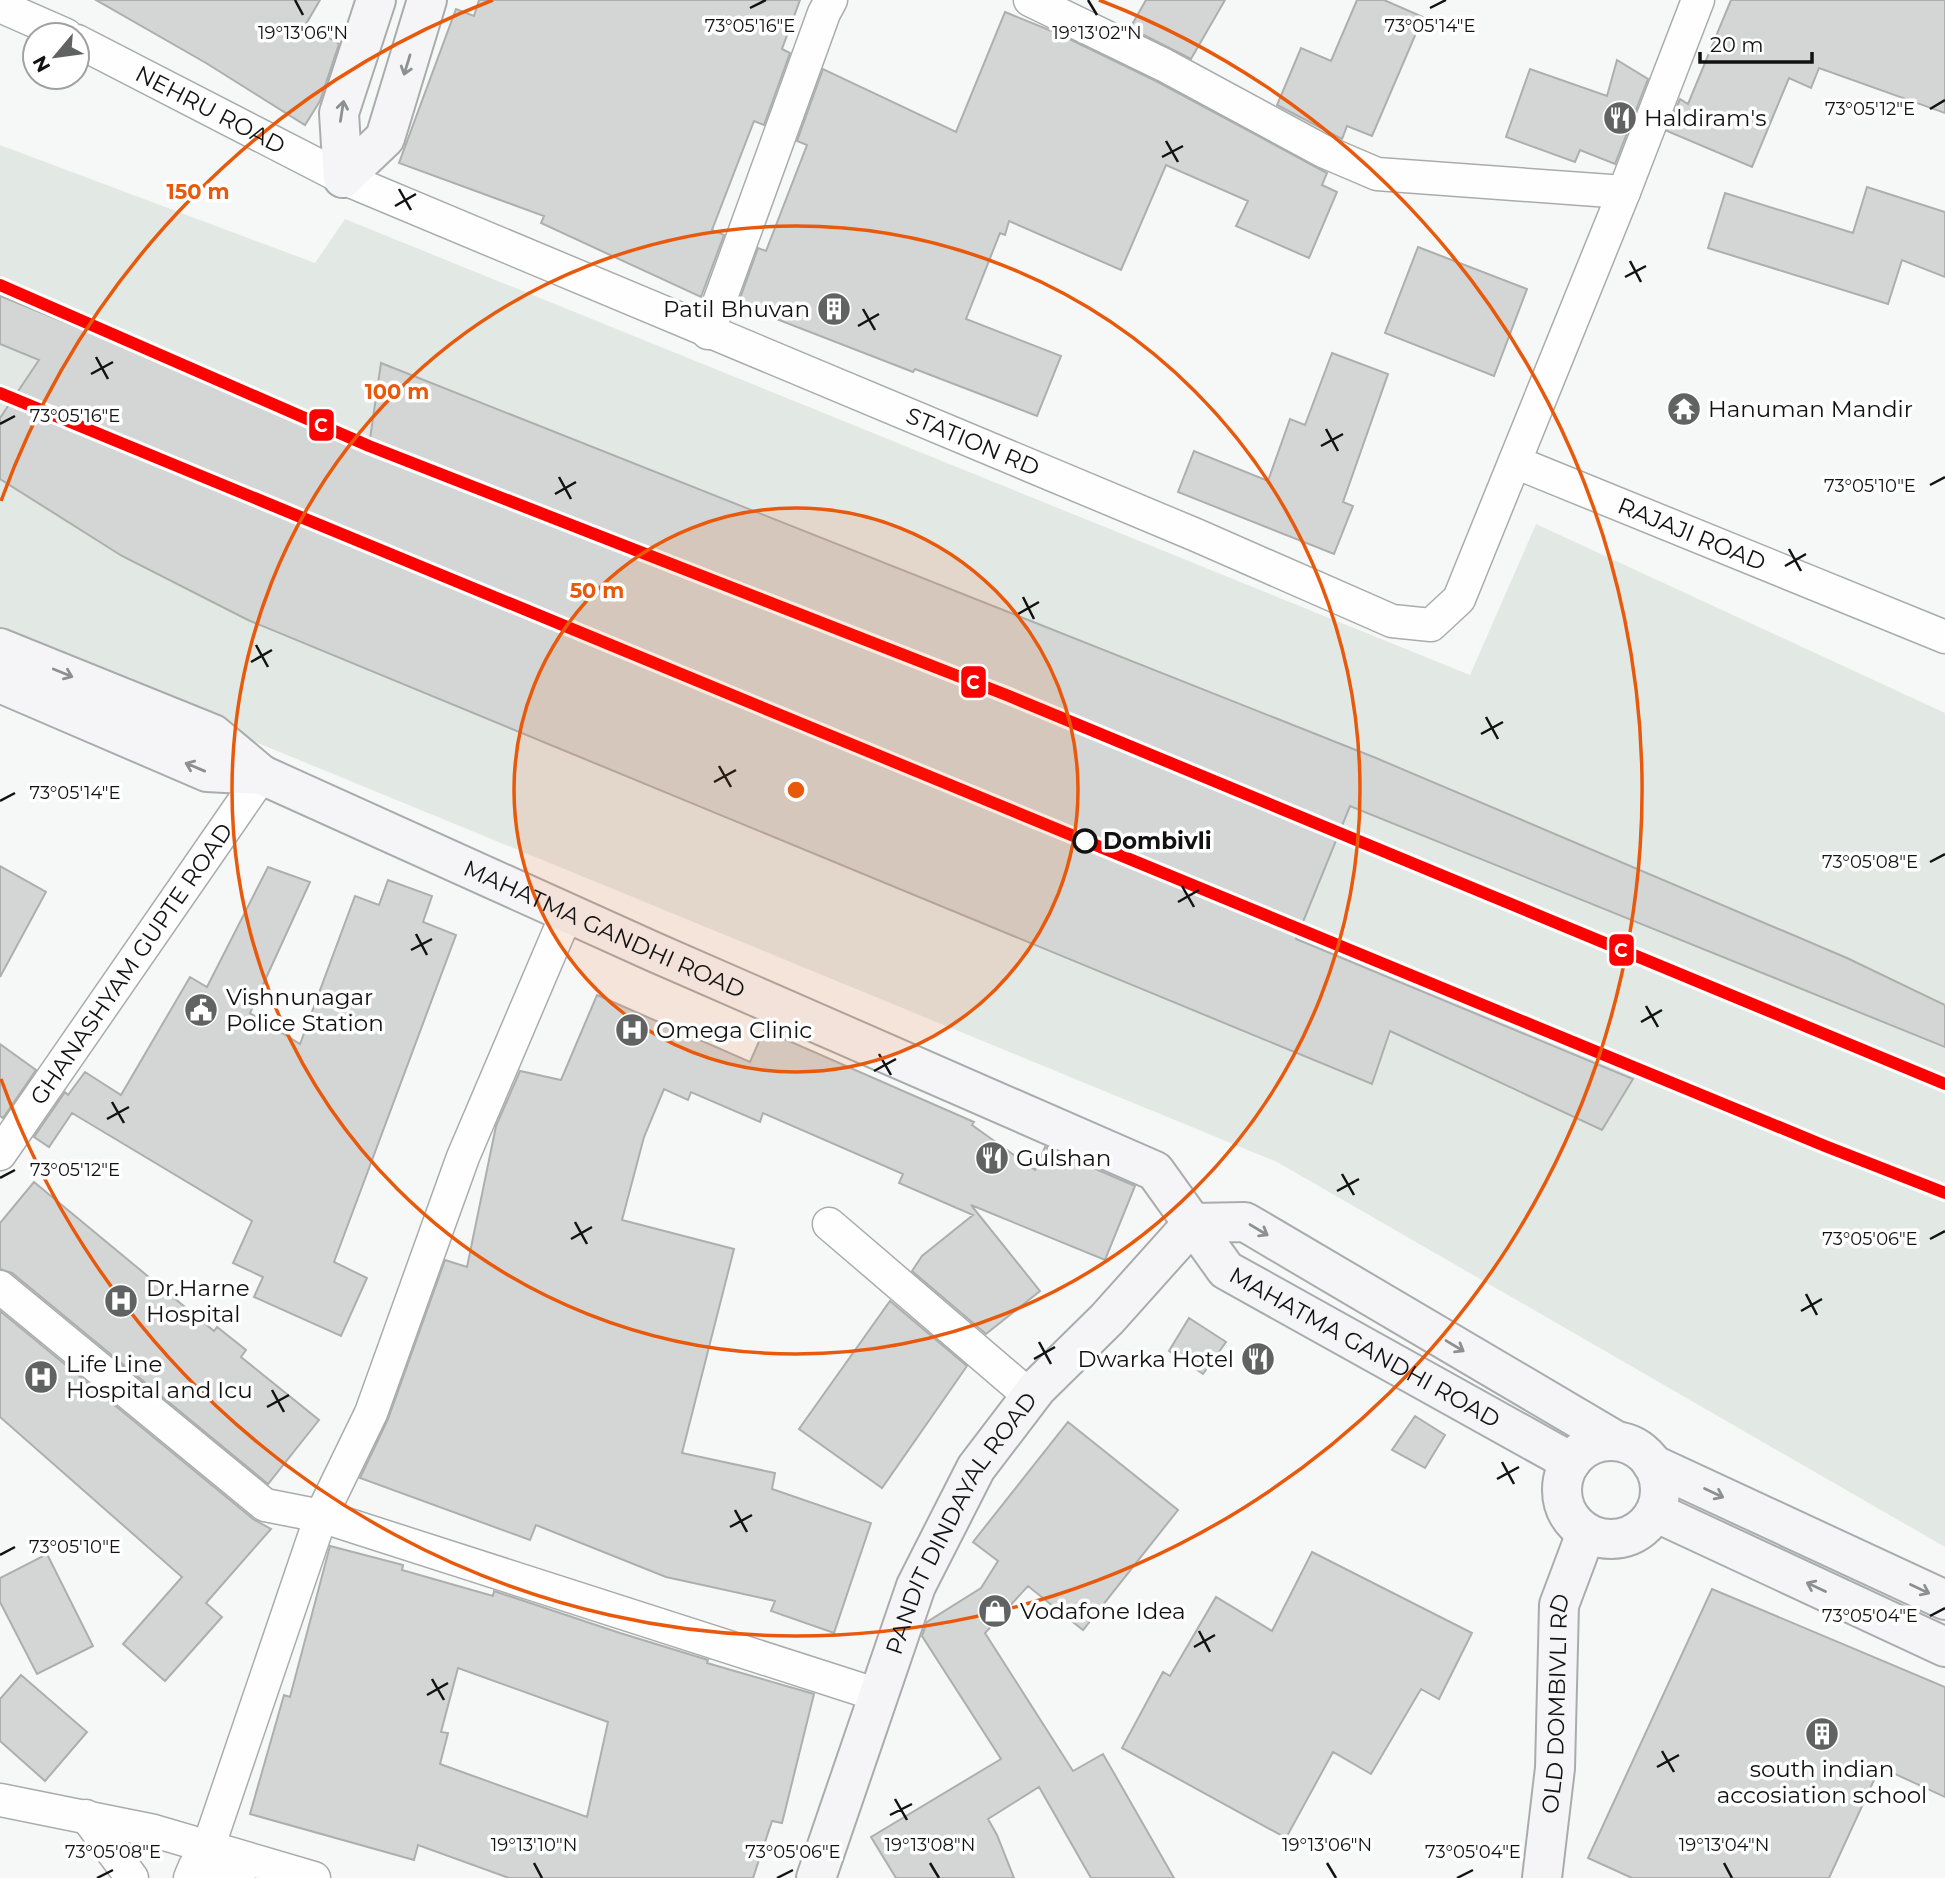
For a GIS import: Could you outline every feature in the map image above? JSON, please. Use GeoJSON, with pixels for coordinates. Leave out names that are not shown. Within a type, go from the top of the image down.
{"type":"FeatureCollection","features":[{"type":"Feature","properties":{"kind":"street"},"geometry":{"type":"LineString","coordinates":[[343,178],[340,113],[376,0]]}},
{"type":"Feature","properties":{"kind":"street"},"geometry":{"type":"LineString","coordinates":[[343,178],[385,138],[428,0]]}},
{"type":"Feature","properties":{"kind":"street"},"geometry":{"type":"LineString","coordinates":[[708,333],[831,0]]}},
{"type":"Feature","properties":{"kind":"street"},"geometry":{"type":"LineString","coordinates":[[1030,0],[1164,65],[1323,151],[1377,174],[1624,192]]}},
{"type":"Feature","properties":{"kind":"street","name":"STATION RD"},"geometry":{"type":"LineString","coordinates":[[343,178],[1196,535],[1392,621],[1432,625],[1459,599],[1624,192],[1698,0]]}},
{"type":"Feature","properties":{"kind":"street"},"geometry":{"type":"LineString","coordinates":[[0,6],[34,21]]}},
{"type":"Feature","properties":{"kind":"street","name":"NEHRU ROAD"},"geometry":{"type":"LineString","coordinates":[[91,48],[343,178]]}},
{"type":"Feature","properties":{"kind":"street","name":"RAJAJI ROAD"},"geometry":{"type":"LineString","coordinates":[[1515,462],[1945,637]]}},
{"type":"Feature","properties":{"kind":"street"},"geometry":{"type":"LineString","coordinates":[[0,648],[213,734],[262,775]]}},
{"type":"Feature","properties":{"kind":"street","name":"MAHATMA GANDHI ROAD"},"geometry":{"type":"LineString","coordinates":[[0,683],[207,772],[262,775],[567,913],[1155,1171],[1226,1270],[1571,1462]]}},
{"type":"Feature","properties":{"kind":"street","name":"GHANASHYAM GUPTE ROAD"},"geometry":{"type":"LineString","coordinates":[[0,1154],[262,775]]}},
{"type":"Feature","properties":{"kind":"street"},"geometry":{"type":"LineString","coordinates":[[209,1845],[321,1516],[371,1413],[463,1157],[567,913]]}},
{"type":"Feature","properties":{"kind":"street"},"geometry":{"type":"LineString","coordinates":[[1193,1223],[1245,1222],[1615,1440],[1642,1453],[1652,1464],[1659,1480],[1660,1497],[1655,1512],[1646,1525],[1633,1535],[1609,1539],[1586,1533],[1574,1522],[1565,1508],[1562,1492],[1564,1476],[1571,1462],[1583,1451],[1615,1440]]}},
{"type":"Feature","properties":{"kind":"street","name":"PANDIT DINDAYAL ROAD"},"geometry":{"type":"LineString","coordinates":[[816,1878],[916,1586],[976,1468],[1031,1397],[1107,1319],[1193,1223]]}},
{"type":"Feature","properties":{"kind":"street"},"geometry":{"type":"LineString","coordinates":[[829,1224],[1031,1397]]}},
{"type":"Feature","properties":{"kind":"street"},"geometry":{"type":"LineString","coordinates":[[0,1287],[265,1506],[321,1516],[878,1695]]}},
{"type":"Feature","properties":{"kind":"street"},"geometry":{"type":"LineString","coordinates":[[1652,1464],[1945,1600]]}},
{"type":"Feature","properties":{"kind":"street"},"geometry":{"type":"LineString","coordinates":[[1655,1512],[1945,1647]]}},
{"type":"Feature","properties":{"kind":"street","name":"OLD DOMBIVLI RD"},"geometry":{"type":"LineString","coordinates":[[1542,1878],[1555,1768],[1559,1605],[1586,1533]]}},
{"type":"Feature","properties":{"kind":"street"},"geometry":{"type":"LineString","coordinates":[[0,1800],[86,1816],[209,1845],[314,1878]]}},
{"type":"Feature","properties":{"kind":"street"},"geometry":{"type":"LineString","coordinates":[[86,1816],[132,1878]]}},
{"type":"Feature","properties":{"kind":"street"},"geometry":{"type":"LineString","coordinates":[[190,1878],[195,1866],[201,1865],[239,1878]]}},
{"type":"Feature","properties":{"kind":"shaded area"},"geometry":{"type":"Polygon","coordinates":[[[0,145],[315,263],[345,219],[1470,675],[1536,524],[1945,713],[1945,1547],[1277,1162],[0,637],[0,145]]]}},
{"type":"Feature","properties":{"kind":"building"},"geometry":{"type":"Polygon","coordinates":[[[96,0],[320,0],[306,24],[339,44],[320,101],[305,125],[206,63],[96,0]]]}},
{"type":"Feature","properties":{"kind":"building"},"geometry":{"type":"Polygon","coordinates":[[[479,0],[800,0],[782,49],[790,53],[764,125],[754,121],[712,230],[724,235],[701,297],[541,223],[544,216],[399,163],[456,9],[474,16],[479,0]]]}},
{"type":"Feature","properties":{"kind":"building"},"geometry":{"type":"Polygon","coordinates":[[[1146,0],[1225,0],[1191,59],[1130,28],[1146,0]]]}},
{"type":"Feature","properties":{"kind":"building"},"geometry":{"type":"Polygon","coordinates":[[[1357,0],[1384,0],[1423,17],[1372,136],[1347,126],[1342,139],[1277,105],[1301,48],[1331,61],[1357,0]]]}},
{"type":"Feature","properties":{"kind":"building"},"geometry":{"type":"Polygon","coordinates":[[[1731,0],[1945,0],[1945,113],[1819,68],[1811,88],[1789,78],[1752,167],[1667,131],[1680,99],[1688,104],[1731,0]]]}},
{"type":"Feature","properties":{"kind":"building"},"geometry":{"type":"Polygon","coordinates":[[[1005,12],[1059,34],[1156,81],[1327,173],[1322,185],[1337,192],[1309,258],[1236,226],[1248,201],[1166,165],[1121,270],[1009,221],[1005,235],[1000,233],[966,319],[1061,356],[1037,416],[915,369],[913,372],[738,304],[758,248],[766,251],[807,145],[797,141],[823,69],[956,132],[1005,12]]]}},
{"type":"Feature","properties":{"kind":"building"},"geometry":{"type":"Polygon","coordinates":[[[1617,60],[1648,79],[1615,164],[1580,150],[1575,162],[1506,137],[1530,69],[1607,96],[1617,60]]]}},
{"type":"Feature","properties":{"kind":"building"},"geometry":{"type":"Polygon","coordinates":[[[1867,187],[1945,212],[1945,277],[1902,260],[1888,304],[1708,248],[1725,193],[1853,233],[1867,187]]]}},
{"type":"Feature","properties":{"kind":"building"},"geometry":{"type":"Polygon","coordinates":[[[1418,247],[1527,289],[1494,376],[1385,333],[1418,247]]]}},
{"type":"Feature","properties":{"kind":"building"},"geometry":{"type":"Polygon","coordinates":[[[0,296],[369,446],[381,363],[1376,758],[1847,958],[1945,1005],[1945,1047],[1350,806],[1296,939],[1633,1079],[1602,1130],[1390,1031],[1372,1084],[248,620],[122,556],[0,479],[0,418],[39,360],[0,344],[0,296]]]}},
{"type":"Feature","properties":{"kind":"building"},"geometry":{"type":"Polygon","coordinates":[[[1332,353],[1388,374],[1343,502],[1353,506],[1334,554],[1178,492],[1194,451],[1268,481],[1290,419],[1305,425],[1332,353]]]}},
{"type":"Feature","properties":{"kind":"building"},"geometry":{"type":"Polygon","coordinates":[[[0,866],[46,892],[0,977],[0,866]]]}},
{"type":"Feature","properties":{"kind":"building"},"geometry":{"type":"Polygon","coordinates":[[[268,867],[310,882],[250,1013],[300,1044],[355,896],[379,905],[388,880],[432,896],[423,922],[456,935],[334,1262],[367,1278],[341,1336],[254,1297],[263,1277],[233,1263],[252,1221],[72,1113],[49,1147],[34,1137],[65,1092],[68,1095],[85,1072],[121,1095],[190,977],[207,987],[268,867]]]}},
{"type":"Feature","properties":{"kind":"building"},"geometry":{"type":"Polygon","coordinates":[[[597,995],[750,1062],[764,1030],[974,1122],[972,1125],[1035,1170],[1045,1147],[1135,1186],[1105,1260],[971,1205],[1040,1291],[986,1334],[912,1271],[922,1256],[973,1215],[899,1183],[903,1174],[763,1113],[760,1122],[691,1092],[688,1100],[664,1089],[644,1137],[622,1220],[734,1249],[682,1453],[775,1473],[772,1489],[871,1523],[834,1633],[771,1611],[775,1601],[666,1577],[536,1525],[530,1540],[360,1478],[388,1419],[445,1260],[467,1267],[496,1126],[520,1071],[561,1080],[597,995]]]}},
{"type":"Feature","properties":{"kind":"building"},"geometry":{"type":"Polygon","coordinates":[[[0,1044],[36,1070],[3,1118],[0,1116],[0,1044]]]}},
{"type":"Feature","properties":{"kind":"building"},"geometry":{"type":"Polygon","coordinates":[[[34,1182],[214,1331],[217,1327],[246,1350],[241,1357],[319,1420],[268,1484],[12,1273],[0,1269],[0,1223],[34,1182]]]}},
{"type":"Feature","properties":{"kind":"building"},"geometry":{"type":"Polygon","coordinates":[[[890,1301],[967,1366],[882,1488],[799,1429],[890,1301]]]}},
{"type":"Feature","properties":{"kind":"building"},"geometry":{"type":"Polygon","coordinates":[[[0,1311],[253,1519],[271,1529],[206,1603],[222,1617],[165,1681],[123,1644],[182,1577],[0,1417],[0,1311]]]}},
{"type":"Feature","properties":{"kind":"building"},"geometry":{"type":"Polygon","coordinates":[[[1189,1318],[1226,1342],[1203,1374],[1169,1351],[1189,1318]]]}},
{"type":"Feature","properties":{"kind":"building"},"geometry":{"type":"Polygon","coordinates":[[[1415,1416],[1445,1435],[1425,1468],[1392,1450],[1415,1416]]]}},
{"type":"Feature","properties":{"kind":"building"},"geometry":{"type":"Polygon","coordinates":[[[1068,1422],[1178,1510],[1083,1630],[1028,1586],[985,1633],[1073,1771],[1103,1754],[1174,1878],[1091,1878],[1039,1787],[988,1819],[1014,1878],[896,1878],[871,1837],[1001,1759],[922,1636],[927,1622],[981,1588],[998,1561],[973,1542],[1068,1422]]]}},
{"type":"Feature","properties":{"kind":"building"},"geometry":{"type":"Polygon","coordinates":[[[330,1546],[403,1565],[402,1570],[493,1596],[494,1591],[708,1660],[707,1663],[814,1694],[782,1823],[772,1821],[753,1878],[509,1878],[418,1845],[414,1860],[250,1814],[284,1695],[290,1697],[330,1546]],[[458,1668],[441,1732],[448,1733],[440,1764],[587,1817],[608,1722],[458,1668]]]}},
{"type":"Feature","properties":{"kind":"building"},"geometry":{"type":"Polygon","coordinates":[[[1312,1552],[1472,1633],[1439,1699],[1421,1689],[1371,1774],[1333,1752],[1286,1838],[1122,1748],[1163,1672],[1170,1676],[1216,1597],[1272,1631],[1312,1552]]]}},
{"type":"Feature","properties":{"kind":"building"},"geometry":{"type":"Polygon","coordinates":[[[47,1554],[93,1646],[37,1674],[0,1602],[0,1578],[47,1554]]]}},
{"type":"Feature","properties":{"kind":"building","name":"south indian accosiation school"},"geometry":{"type":"Polygon","coordinates":[[[1712,1589],[1945,1687],[1945,1797],[1880,1767],[1829,1878],[1632,1878],[1588,1858],[1712,1589]]]}},
{"type":"Feature","properties":{"kind":"building"},"geometry":{"type":"Polygon","coordinates":[[[21,1675],[87,1732],[45,1781],[0,1741],[0,1699],[21,1675]]]}},
{"type":"Feature","properties":{"kind":"transit line","name":"C"},"geometry":{"type":"LineString","coordinates":[[0,285],[369,446],[1009,696],[1945,1084]]}},
{"type":"Feature","properties":{"kind":"transit line","name":"C"},"geometry":{"type":"LineString","coordinates":[[0,393],[1825,1146],[1945,1193]]}},
{"type":"Feature","properties":{"kind":"place","name":"Haldiram's"},"geometry":{"type":"Point","coordinates":[1620,118]}},
{"type":"Feature","properties":{"kind":"place","name":"Patil Bhuvan"},"geometry":{"type":"Point","coordinates":[834,309]}},
{"type":"Feature","properties":{"kind":"place","name":"Hanuman Mandir"},"geometry":{"type":"Point","coordinates":[1684,409]}},
{"type":"Feature","properties":{"kind":"place","name":"Dombivli"},"geometry":{"type":"Point","coordinates":[1085,841]}},
{"type":"Feature","properties":{"kind":"place","name":"Vishnunagar Police Station"},"geometry":{"type":"Point","coordinates":[201,1010]}},
{"type":"Feature","properties":{"kind":"place","name":"Omega Clinic"},"geometry":{"type":"Point","coordinates":[632,1030]}},
{"type":"Feature","properties":{"kind":"place","name":"Gulshan"},"geometry":{"type":"Point","coordinates":[992,1158]}},
{"type":"Feature","properties":{"kind":"place","name":"Dr.Harne Hospital"},"geometry":{"type":"Point","coordinates":[121,1301]}},
{"type":"Feature","properties":{"kind":"place","name":"Dwarka Hotel"},"geometry":{"type":"Point","coordinates":[1258,1359]}},
{"type":"Feature","properties":{"kind":"place","name":"Life Line Hospital and Icu"},"geometry":{"type":"Point","coordinates":[41,1377]}},
{"type":"Feature","properties":{"kind":"place","name":"Vodafone Idea"},"geometry":{"type":"Point","coordinates":[995,1611]}},
{"type":"Feature","properties":{"kind":"place","name":"south indian accosiation school"},"geometry":{"type":"Point","coordinates":[1822,1734]}}]}
